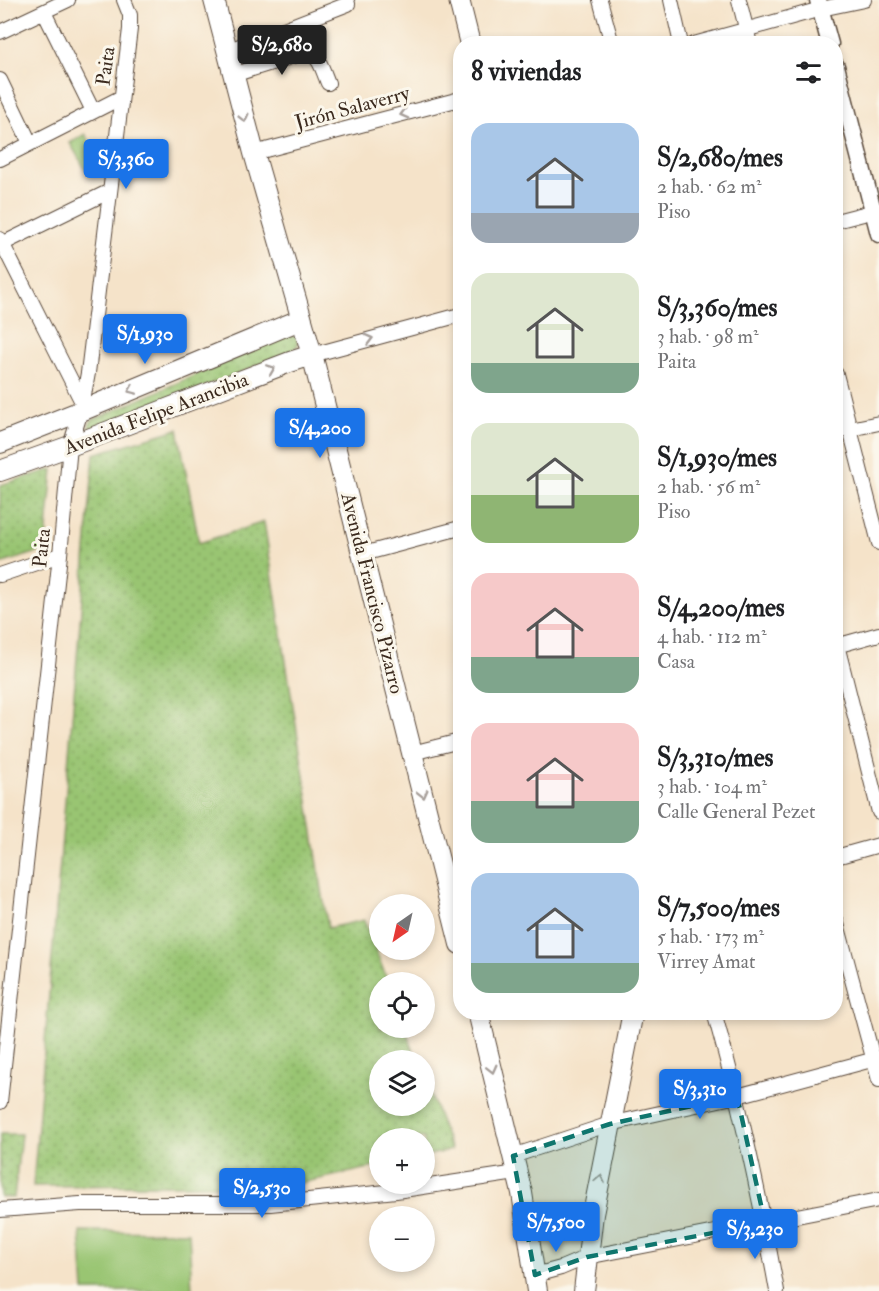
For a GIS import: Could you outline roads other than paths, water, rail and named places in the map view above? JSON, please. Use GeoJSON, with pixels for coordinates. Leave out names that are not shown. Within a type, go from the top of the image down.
{"type":"FeatureCollection","features":[{"type":"Feature","properties":{"kind":"main road","name":"Avenida Francisco Pizarro"},"geometry":{"type":"LineString","coordinates":[[214,0],[254,153],[312,355],[453,916]]}},
{"type":"Feature","properties":{"kind":"main road"},"geometry":{"type":"LineString","coordinates":[[459,0],[468,36]]}},
{"type":"Feature","properties":{"kind":"main road","name":"Avenida Felipe Arancibia"},"geometry":{"type":"LineString","coordinates":[[1,441],[302,319]]}},
{"type":"Feature","properties":{"kind":"main road","name":"Avenida Felipe Arancibia"},"geometry":{"type":"LineString","coordinates":[[0,471],[70,447],[312,355]]}},
{"type":"Feature","properties":{"kind":"main road"},"geometry":{"type":"LineString","coordinates":[[480,1020],[515,1164],[536,1283]]}},
{"type":"Feature","properties":{"kind":"main road"},"geometry":{"type":"LineString","coordinates":[[584,1291],[587,1257],[610,1124],[631,1020]]}},
{"type":"Feature","properties":{"kind":"street"},"geometry":{"type":"LineString","coordinates":[[0,32],[68,0]]}},
{"type":"Feature","properties":{"kind":"street","name":"Paita"},"geometry":{"type":"LineString","coordinates":[[0,1102],[70,447],[82,408],[98,306],[120,98],[130,29],[130,15],[124,0]]}},
{"type":"Feature","properties":{"kind":"street"},"geometry":{"type":"LineString","coordinates":[[600,0],[610,36]]}},
{"type":"Feature","properties":{"kind":"street"},"geometry":{"type":"LineString","coordinates":[[671,0],[679,36]]}},
{"type":"Feature","properties":{"kind":"street"},"geometry":{"type":"LineString","coordinates":[[739,0],[748,36]]}},
{"type":"Feature","properties":{"kind":"street"},"geometry":{"type":"LineString","coordinates":[[724,36],[820,5],[864,0]]}},
{"type":"Feature","properties":{"kind":"street"},"geometry":{"type":"LineString","coordinates":[[227,51],[348,4]]}},
{"type":"Feature","properties":{"kind":"street"},"geometry":{"type":"LineString","coordinates":[[820,5],[828,36]]}},
{"type":"Feature","properties":{"kind":"street"},"geometry":{"type":"LineString","coordinates":[[44,12],[93,111]]}},
{"type":"Feature","properties":{"kind":"street"},"geometry":{"type":"LineString","coordinates":[[233,75],[309,51],[320,63],[328,83]]}},
{"type":"Feature","properties":{"kind":"street"},"geometry":{"type":"LineString","coordinates":[[0,80],[30,143]]}},
{"type":"Feature","properties":{"kind":"street"},"geometry":{"type":"LineString","coordinates":[[843,91],[876,211],[879,234]]}},
{"type":"Feature","properties":{"kind":"street"},"geometry":{"type":"LineString","coordinates":[[0,159],[120,98]]}},
{"type":"Feature","properties":{"kind":"street","name":"Jirón Salaverry"},"geometry":{"type":"LineString","coordinates":[[254,153],[453,101]]}},
{"type":"Feature","properties":{"kind":"street"},"geometry":{"type":"LineString","coordinates":[[82,408],[1,241],[110,190]]}},
{"type":"Feature","properties":{"kind":"street"},"geometry":{"type":"LineString","coordinates":[[843,219],[876,211]]}},
{"type":"Feature","properties":{"kind":"street"},"geometry":{"type":"LineString","coordinates":[[312,355],[453,317]]}},
{"type":"Feature","properties":{"kind":"street"},"geometry":{"type":"LineString","coordinates":[[843,404],[879,543]]}},
{"type":"Feature","properties":{"kind":"street"},"geometry":{"type":"LineString","coordinates":[[843,430],[879,423]]}},
{"type":"Feature","properties":{"kind":"street"},"geometry":{"type":"LineString","coordinates":[[363,554],[453,530]]}},
{"type":"Feature","properties":{"kind":"street"},"geometry":{"type":"LineString","coordinates":[[0,575],[60,555]]}},
{"type":"Feature","properties":{"kind":"street"},"geometry":{"type":"LineString","coordinates":[[843,642],[879,634]]}},
{"type":"Feature","properties":{"kind":"street"},"geometry":{"type":"LineString","coordinates":[[843,671],[879,812]]}},
{"type":"Feature","properties":{"kind":"street"},"geometry":{"type":"LineString","coordinates":[[412,753],[453,743]]}},
{"type":"Feature","properties":{"kind":"street"},"geometry":{"type":"LineString","coordinates":[[843,855],[879,845]]}},
{"type":"Feature","properties":{"kind":"street"},"geometry":{"type":"LineString","coordinates":[[843,944],[876,1058],[879,1080]]}},
{"type":"Feature","properties":{"kind":"street"},"geometry":{"type":"LineString","coordinates":[[716,1020],[737,1096],[765,1223],[777,1291]]}},
{"type":"Feature","properties":{"kind":"street"},"geometry":{"type":"LineString","coordinates":[[0,1210],[80,1204],[270,1203],[396,1191],[515,1164],[610,1124],[737,1096],[876,1058]]}},
{"type":"Feature","properties":{"kind":"street"},"geometry":{"type":"LineString","coordinates":[[536,1283],[587,1257],[879,1200]]}}]}
